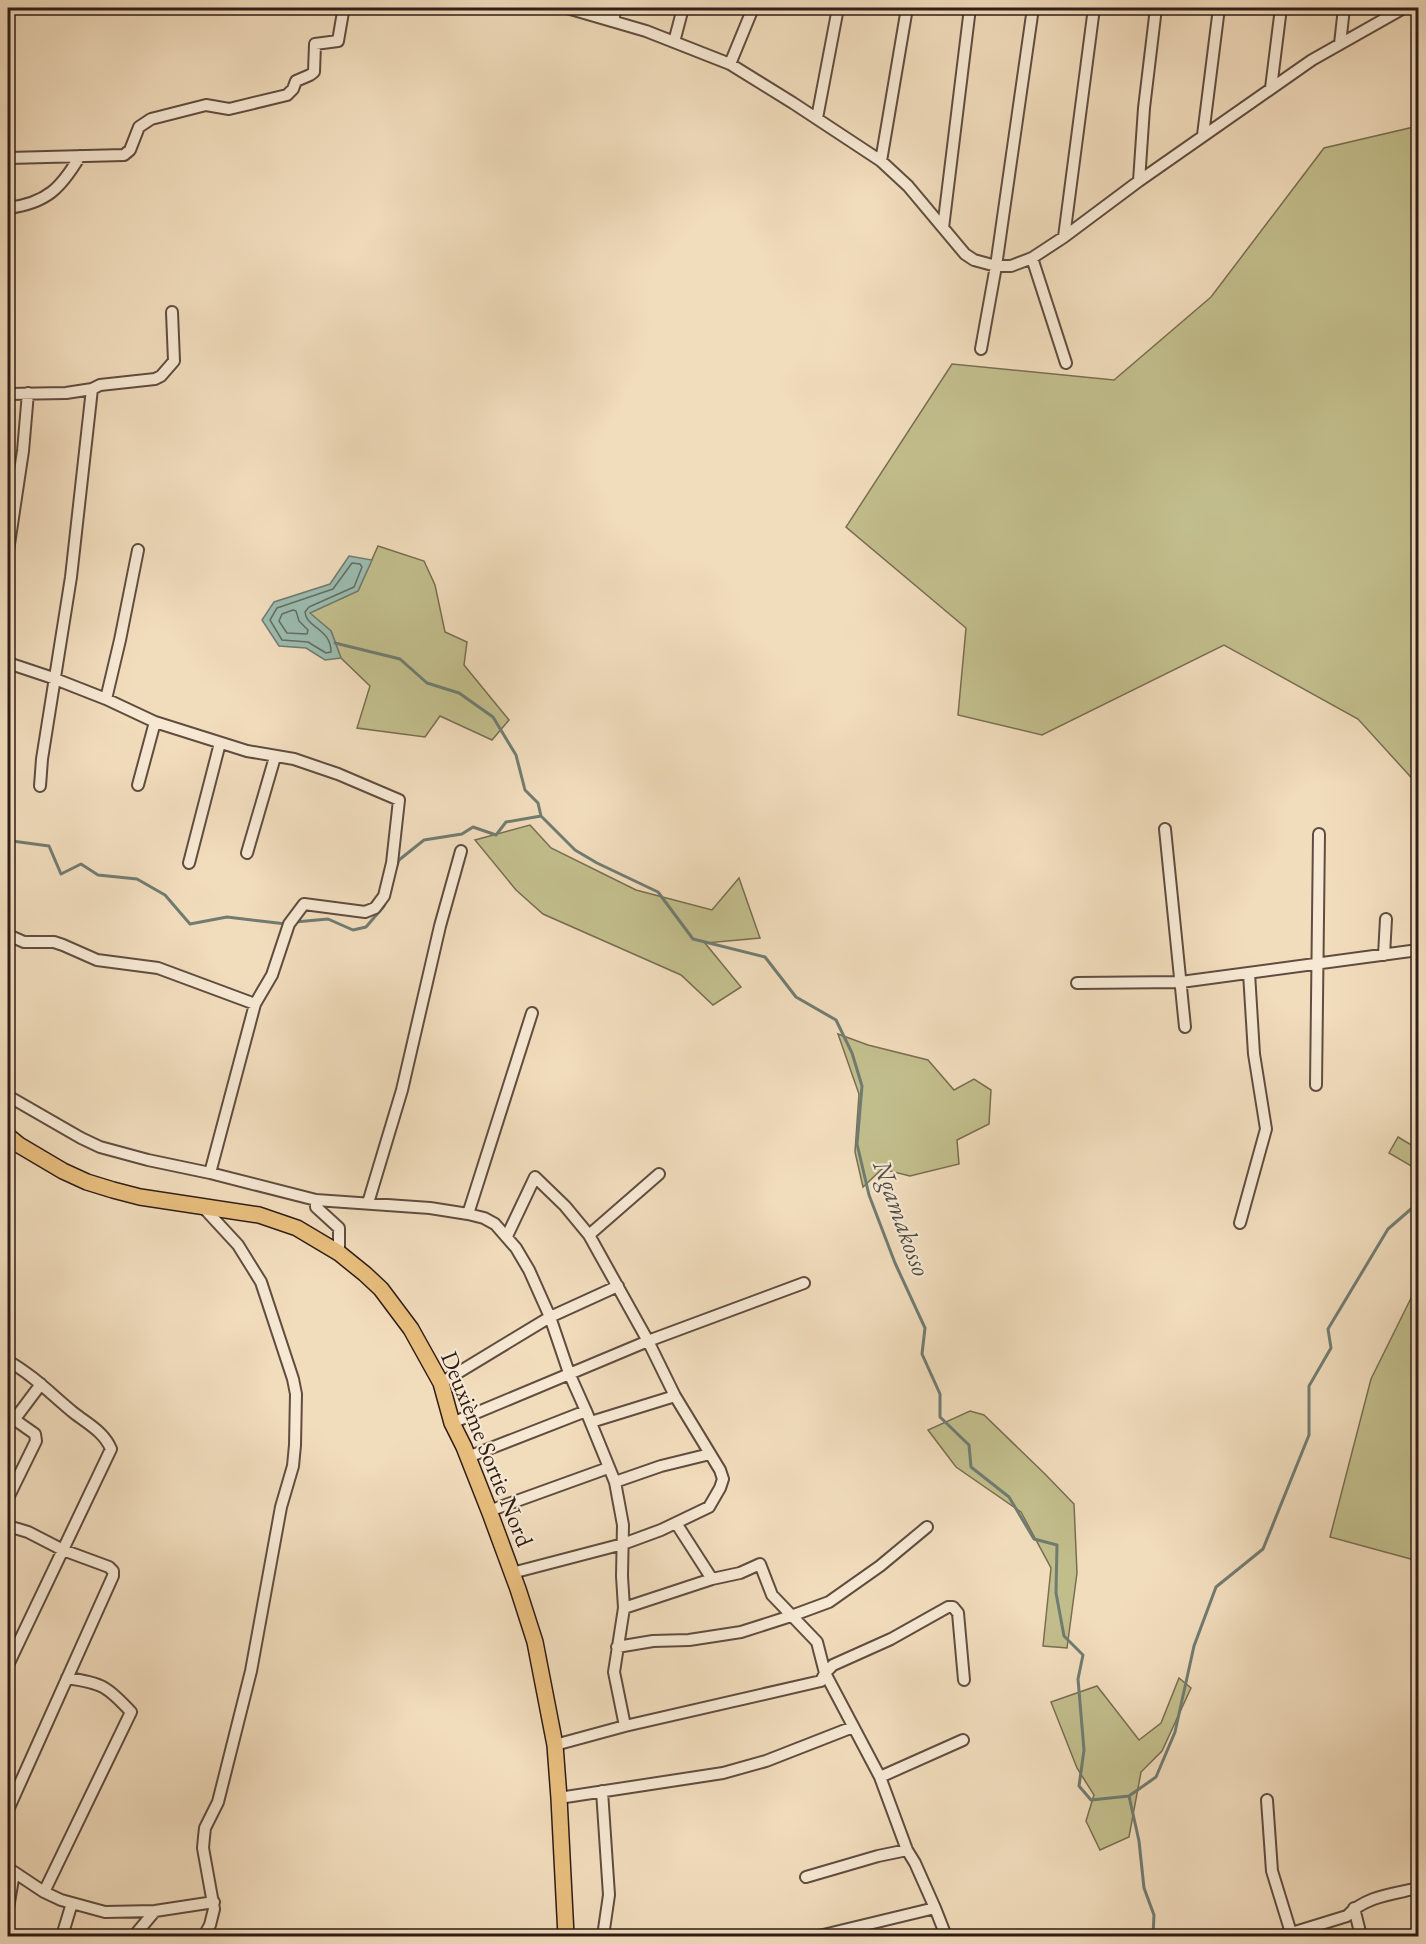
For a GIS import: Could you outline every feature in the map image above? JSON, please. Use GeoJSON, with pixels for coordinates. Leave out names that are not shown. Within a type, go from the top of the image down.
{"type":"FeatureCollection","features":[{"type":"Feature","properties":{"kind":"main road","name":"Deuxième Sortie Nord"},"geometry":{"type":"LineString","coordinates":[[8,1136],[18,1146],[87,1182],[140,1197],[227,1209],[277,1220],[297,1228],[339,1253],[381,1289],[397,1309],[417,1338],[441,1383],[452,1423],[489,1511],[535,1642],[555,1745],[566,1936]]}},
{"type":"Feature","properties":{"kind":"street"},"geometry":{"type":"LineString","coordinates":[[8,158],[124,155],[130,150],[139,127],[152,119],[206,105],[229,109],[287,95],[296,81],[314,72],[315,44],[338,41],[343,12],[346,8]]}},
{"type":"Feature","properties":{"kind":"street"},"geometry":{"type":"LineString","coordinates":[[570,8],[646,31],[730,64],[818,118],[881,161],[908,186],[969,258],[996,266],[1011,266],[1032,258],[1312,60],[1404,8]]}},
{"type":"Feature","properties":{"kind":"street"},"geometry":{"type":"LineString","coordinates":[[614,21],[616,8]]}},
{"type":"Feature","properties":{"kind":"street"},"geometry":{"type":"LineString","coordinates":[[674,42],[683,8]]}},
{"type":"Feature","properties":{"kind":"street"},"geometry":{"type":"LineString","coordinates":[[730,64],[753,8]]}},
{"type":"Feature","properties":{"kind":"street"},"geometry":{"type":"LineString","coordinates":[[818,118],[838,8]]}},
{"type":"Feature","properties":{"kind":"street"},"geometry":{"type":"LineString","coordinates":[[881,161],[907,8]]}},
{"type":"Feature","properties":{"kind":"street"},"geometry":{"type":"LineString","coordinates":[[943,228],[970,8]]}},
{"type":"Feature","properties":{"kind":"street"},"geometry":{"type":"LineString","coordinates":[[981,349],[996,266],[1033,8]]}},
{"type":"Feature","properties":{"kind":"street"},"geometry":{"type":"LineString","coordinates":[[1064,237],[1095,8]]}},
{"type":"Feature","properties":{"kind":"street"},"geometry":{"type":"LineString","coordinates":[[1139,181],[1144,108],[1156,8]]}},
{"type":"Feature","properties":{"kind":"street"},"geometry":{"type":"LineString","coordinates":[[1203,135],[1219,8]]}},
{"type":"Feature","properties":{"kind":"street"},"geometry":{"type":"LineString","coordinates":[[1271,88],[1281,8]]}},
{"type":"Feature","properties":{"kind":"street"},"geometry":{"type":"LineString","coordinates":[[1340,44],[1344,8]]}},
{"type":"Feature","properties":{"kind":"street"},"geometry":{"type":"LineString","coordinates":[[8,208],[20,207],[54,191],[66,180],[80,156]]}},
{"type":"Feature","properties":{"kind":"street"},"geometry":{"type":"LineString","coordinates":[[1032,258],[1066,363]]}},
{"type":"Feature","properties":{"kind":"street"},"geometry":{"type":"LineString","coordinates":[[8,394],[66,393],[155,379],[161,376],[174,360],[172,312]]}},
{"type":"Feature","properties":{"kind":"street"},"geometry":{"type":"LineString","coordinates":[[40,786],[42,759],[71,577],[92,389]]}},
{"type":"Feature","properties":{"kind":"street"},"geometry":{"type":"LineString","coordinates":[[8,551],[23,451],[28,393]]}},
{"type":"Feature","properties":{"kind":"street"},"geometry":{"type":"LineString","coordinates":[[106,699],[138,550]]}},
{"type":"Feature","properties":{"kind":"street"},"geometry":{"type":"LineString","coordinates":[[8,663],[55,678],[155,722],[247,751],[294,759],[338,774],[399,800],[392,863],[384,896],[375,908],[365,912],[304,904],[289,924],[272,975],[255,1004],[210,1173]]}},
{"type":"Feature","properties":{"kind":"street"},"geometry":{"type":"LineString","coordinates":[[138,785],[155,722]]}},
{"type":"Feature","properties":{"kind":"street"},"geometry":{"type":"LineString","coordinates":[[189,863],[220,743]]}},
{"type":"Feature","properties":{"kind":"street"},"geometry":{"type":"LineString","coordinates":[[247,853],[274,757]]}},
{"type":"Feature","properties":{"kind":"street"},"geometry":{"type":"LineString","coordinates":[[1165,829],[1185,1027]]}},
{"type":"Feature","properties":{"kind":"street"},"geometry":{"type":"LineString","coordinates":[[1317,1085],[1319,834]]}},
{"type":"Feature","properties":{"kind":"street"},"geometry":{"type":"LineString","coordinates":[[368,1203],[402,1090],[440,926],[461,852]]}},
{"type":"Feature","properties":{"kind":"street"},"geometry":{"type":"LineString","coordinates":[[1384,955],[1386,919]]}},
{"type":"Feature","properties":{"kind":"street"},"geometry":{"type":"LineString","coordinates":[[8,935],[24,942],[54,942],[98,960],[158,968],[255,1004]]}},
{"type":"Feature","properties":{"kind":"street"},"geometry":{"type":"LineString","coordinates":[[1077,983],[1181,982],[1419,950]]}},
{"type":"Feature","properties":{"kind":"street"},"geometry":{"type":"LineString","coordinates":[[1240,1223],[1266,1128],[1254,1054],[1249,973]]}},
{"type":"Feature","properties":{"kind":"street"},"geometry":{"type":"LineString","coordinates":[[468,1214],[532,1013]]}},
{"type":"Feature","properties":{"kind":"street"},"geometry":{"type":"LineString","coordinates":[[8,1096],[51,1122],[100,1147],[316,1200],[422,1207],[468,1214],[484,1218],[495,1224],[507,1236],[529,1270],[550,1317],[569,1373],[615,1482],[622,1514],[624,1608],[614,1672],[625,1726]]}},
{"type":"Feature","properties":{"kind":"street"},"geometry":{"type":"LineString","coordinates":[[589,1235],[659,1174]]}},
{"type":"Feature","properties":{"kind":"street"},"geometry":{"type":"LineString","coordinates":[[507,1236],[535,1177],[565,1206],[589,1235],[648,1341],[675,1396],[720,1470],[723,1479],[709,1507],[676,1522],[623,1544],[512,1573]]}},
{"type":"Feature","properties":{"kind":"street"},"geometry":{"type":"LineString","coordinates":[[316,1200],[316,1207],[339,1228],[339,1253]]}},
{"type":"Feature","properties":{"kind":"street"},"geometry":{"type":"LineString","coordinates":[[202,1206],[238,1245],[261,1282],[296,1394],[295,1445],[292,1466],[281,1507],[251,1671],[218,1802],[205,1828],[203,1848],[214,1902],[213,1917],[204,1936]]}},
{"type":"Feature","properties":{"kind":"street"},"geometry":{"type":"LineString","coordinates":[[452,1423],[648,1341],[804,1283]]}},
{"type":"Feature","properties":{"kind":"street"},"geometry":{"type":"LineString","coordinates":[[441,1383],[550,1317],[618,1286]]}},
{"type":"Feature","properties":{"kind":"street"},"geometry":{"type":"LineString","coordinates":[[8,1361],[93,1426],[111,1449],[8,1665]]}},
{"type":"Feature","properties":{"kind":"street"},"geometry":{"type":"LineString","coordinates":[[8,1498],[36,1441],[35,1434],[11,1417],[41,1384]]}},
{"type":"Feature","properties":{"kind":"street"},"geometry":{"type":"LineString","coordinates":[[591,1422],[675,1396]]}},
{"type":"Feature","properties":{"kind":"street"},"geometry":{"type":"LineString","coordinates":[[468,1457],[586,1411]]}},
{"type":"Feature","properties":{"kind":"street"},"geometry":{"type":"LineString","coordinates":[[615,1482],[661,1466],[710,1454]]}},
{"type":"Feature","properties":{"kind":"street"},"geometry":{"type":"LineString","coordinates":[[489,1511],[608,1468]]}},
{"type":"Feature","properties":{"kind":"street"},"geometry":{"type":"LineString","coordinates":[[676,1522],[712,1579]]}},
{"type":"Feature","properties":{"kind":"street"},"geometry":{"type":"LineString","coordinates":[[8,1526],[28,1532],[113,1571],[113,1576],[8,1810]]}},
{"type":"Feature","properties":{"kind":"street"},"geometry":{"type":"LineString","coordinates":[[617,1647],[741,1632],[791,1617],[829,1602],[880,1566],[927,1527]]}},
{"type":"Feature","properties":{"kind":"street"},"geometry":{"type":"LineString","coordinates":[[624,1608],[712,1579],[740,1573],[760,1564],[772,1595],[817,1642],[825,1673],[880,1777],[907,1850],[915,1863],[946,1936]]}},
{"type":"Feature","properties":{"kind":"street"},"geometry":{"type":"LineString","coordinates":[[555,1745],[625,1726],[821,1681],[833,1665],[891,1639],[948,1607],[953,1608],[958,1614],[964,1680]]}},
{"type":"Feature","properties":{"kind":"street"},"geometry":{"type":"LineString","coordinates":[[44,1892],[131,1712],[114,1694],[97,1683],[67,1678]]}},
{"type":"Feature","properties":{"kind":"street"},"geometry":{"type":"LineString","coordinates":[[559,1798],[723,1773],[747,1767],[852,1727]]}},
{"type":"Feature","properties":{"kind":"street"},"geometry":{"type":"LineString","coordinates":[[880,1777],[963,1740]]}},
{"type":"Feature","properties":{"kind":"street"},"geometry":{"type":"LineString","coordinates":[[602,1791],[609,1895],[603,1936]]}},
{"type":"Feature","properties":{"kind":"street"},"geometry":{"type":"LineString","coordinates":[[1267,1800],[1272,1871],[1289,1936],[1347,1916],[1354,1908],[1372,1899],[1419,1888]]}},
{"type":"Feature","properties":{"kind":"street"},"geometry":{"type":"LineString","coordinates":[[806,1877],[907,1850]]}},
{"type":"Feature","properties":{"kind":"street"},"geometry":{"type":"LineString","coordinates":[[8,1908],[11,1870],[44,1892],[105,1912],[155,1911],[214,1902]]}},
{"type":"Feature","properties":{"kind":"street"},"geometry":{"type":"LineString","coordinates":[[62,1936],[72,1903]]}},
{"type":"Feature","properties":{"kind":"street"},"geometry":{"type":"LineString","coordinates":[[819,1936],[935,1908]]}},
{"type":"Feature","properties":{"kind":"street"},"geometry":{"type":"LineString","coordinates":[[1354,1908],[1360,1936]]}},
{"type":"Feature","properties":{"kind":"street"},"geometry":{"type":"LineString","coordinates":[[134,1936],[155,1911]]}},
{"type":"Feature","properties":{"kind":"shaded area"},"geometry":{"type":"Polygon","coordinates":[[[1418,126],[1418,785],[1358,719],[1224,645],[1042,735],[958,715],[966,628],[846,527],[952,364],[1114,380],[1211,297],[1324,148],[1418,126]]]}},
{"type":"Feature","properties":{"kind":"shaded area"},"geometry":{"type":"Polygon","coordinates":[[[378,546],[424,561],[435,585],[445,632],[467,642],[464,665],[509,720],[492,740],[440,716],[425,737],[357,728],[370,686],[341,658],[331,631],[309,613],[358,591],[378,546]]]}},
{"type":"Feature","properties":{"kind":"shaded area"},"geometry":{"type":"Polygon","coordinates":[[[530,825],[551,848],[636,890],[712,910],[739,878],[760,938],[705,943],[741,987],[713,1005],[681,975],[543,914],[516,890],[475,840],[530,825]]]}},
{"type":"Feature","properties":{"kind":"shaded area"},"geometry":{"type":"Polygon","coordinates":[[[838,1034],[868,1045],[928,1060],[954,1090],[974,1079],[991,1090],[989,1124],[957,1140],[959,1164],[910,1176],[882,1169],[863,1187],[855,1152],[859,1094],[838,1034]]]}},
{"type":"Feature","properties":{"kind":"shaded area"},"geometry":{"type":"Polygon","coordinates":[[[1398,1137],[1418,1149],[1418,1170],[1389,1153],[1398,1137]]]}},
{"type":"Feature","properties":{"kind":"shaded area"},"geometry":{"type":"Polygon","coordinates":[[[1418,1284],[1418,1561],[1330,1537],[1371,1379],[1418,1284]]]}},
{"type":"Feature","properties":{"kind":"shaded area"},"geometry":{"type":"Polygon","coordinates":[[[970,1411],[984,1415],[1074,1504],[1077,1573],[1067,1648],[1043,1646],[1051,1568],[1021,1512],[956,1467],[928,1430],[970,1411]]]}},
{"type":"Feature","properties":{"kind":"shaded area"},"geometry":{"type":"Polygon","coordinates":[[[1179,1678],[1191,1688],[1162,1751],[1141,1772],[1129,1837],[1100,1850],[1086,1821],[1094,1795],[1077,1768],[1051,1702],[1097,1686],[1139,1740],[1161,1723],[1179,1678]]]}},
{"type":"Feature","properties":{"kind":"water"},"geometry":{"type":"Polygon","coordinates":[[[349,556],[372,560],[358,591],[310,613],[331,631],[341,658],[325,660],[306,648],[279,646],[262,620],[274,602],[330,584],[349,556]]]}},
{"type":"Feature","properties":{"kind":"waterway","name":"Ngamakosso"},"geometry":{"type":"LineString","coordinates":[[335,643],[400,659],[427,683],[459,693],[493,717],[516,755],[525,790],[538,803],[541,816],[575,850],[658,892],[693,939],[765,957],[796,997],[836,1020],[852,1053],[862,1086],[857,1144],[869,1195],[895,1263],[925,1328],[922,1354],[940,1394],[940,1417],[969,1445],[971,1467],[1009,1497],[1034,1539],[1057,1545],[1056,1593],[1064,1636],[1083,1655],[1078,1679],[1084,1750],[1079,1786],[1091,1800],[1129,1796],[1139,1841],[1144,1888],[1154,1915],[1153,1936]]}},
{"type":"Feature","properties":{"kind":"waterway"},"geometry":{"type":"LineString","coordinates":[[394,874],[399,860],[424,840],[462,834],[473,827],[496,835],[506,822],[541,816]]}},
{"type":"Feature","properties":{"kind":"waterway"},"geometry":{"type":"LineString","coordinates":[[8,824],[12,841],[49,846],[61,874],[81,864],[98,875],[137,879],[165,895],[190,924],[227,917],[286,924]]}},
{"type":"Feature","properties":{"kind":"waterway"},"geometry":{"type":"LineString","coordinates":[[295,922],[328,919],[353,930],[366,927],[386,901]]}},
{"type":"Feature","properties":{"kind":"waterway"},"geometry":{"type":"LineString","coordinates":[[1129,1796],[1156,1777],[1175,1732],[1194,1646],[1216,1587],[1263,1549],[1309,1435],[1309,1386],[1331,1348],[1328,1329],[1388,1229],[1418,1203]]}}]}
